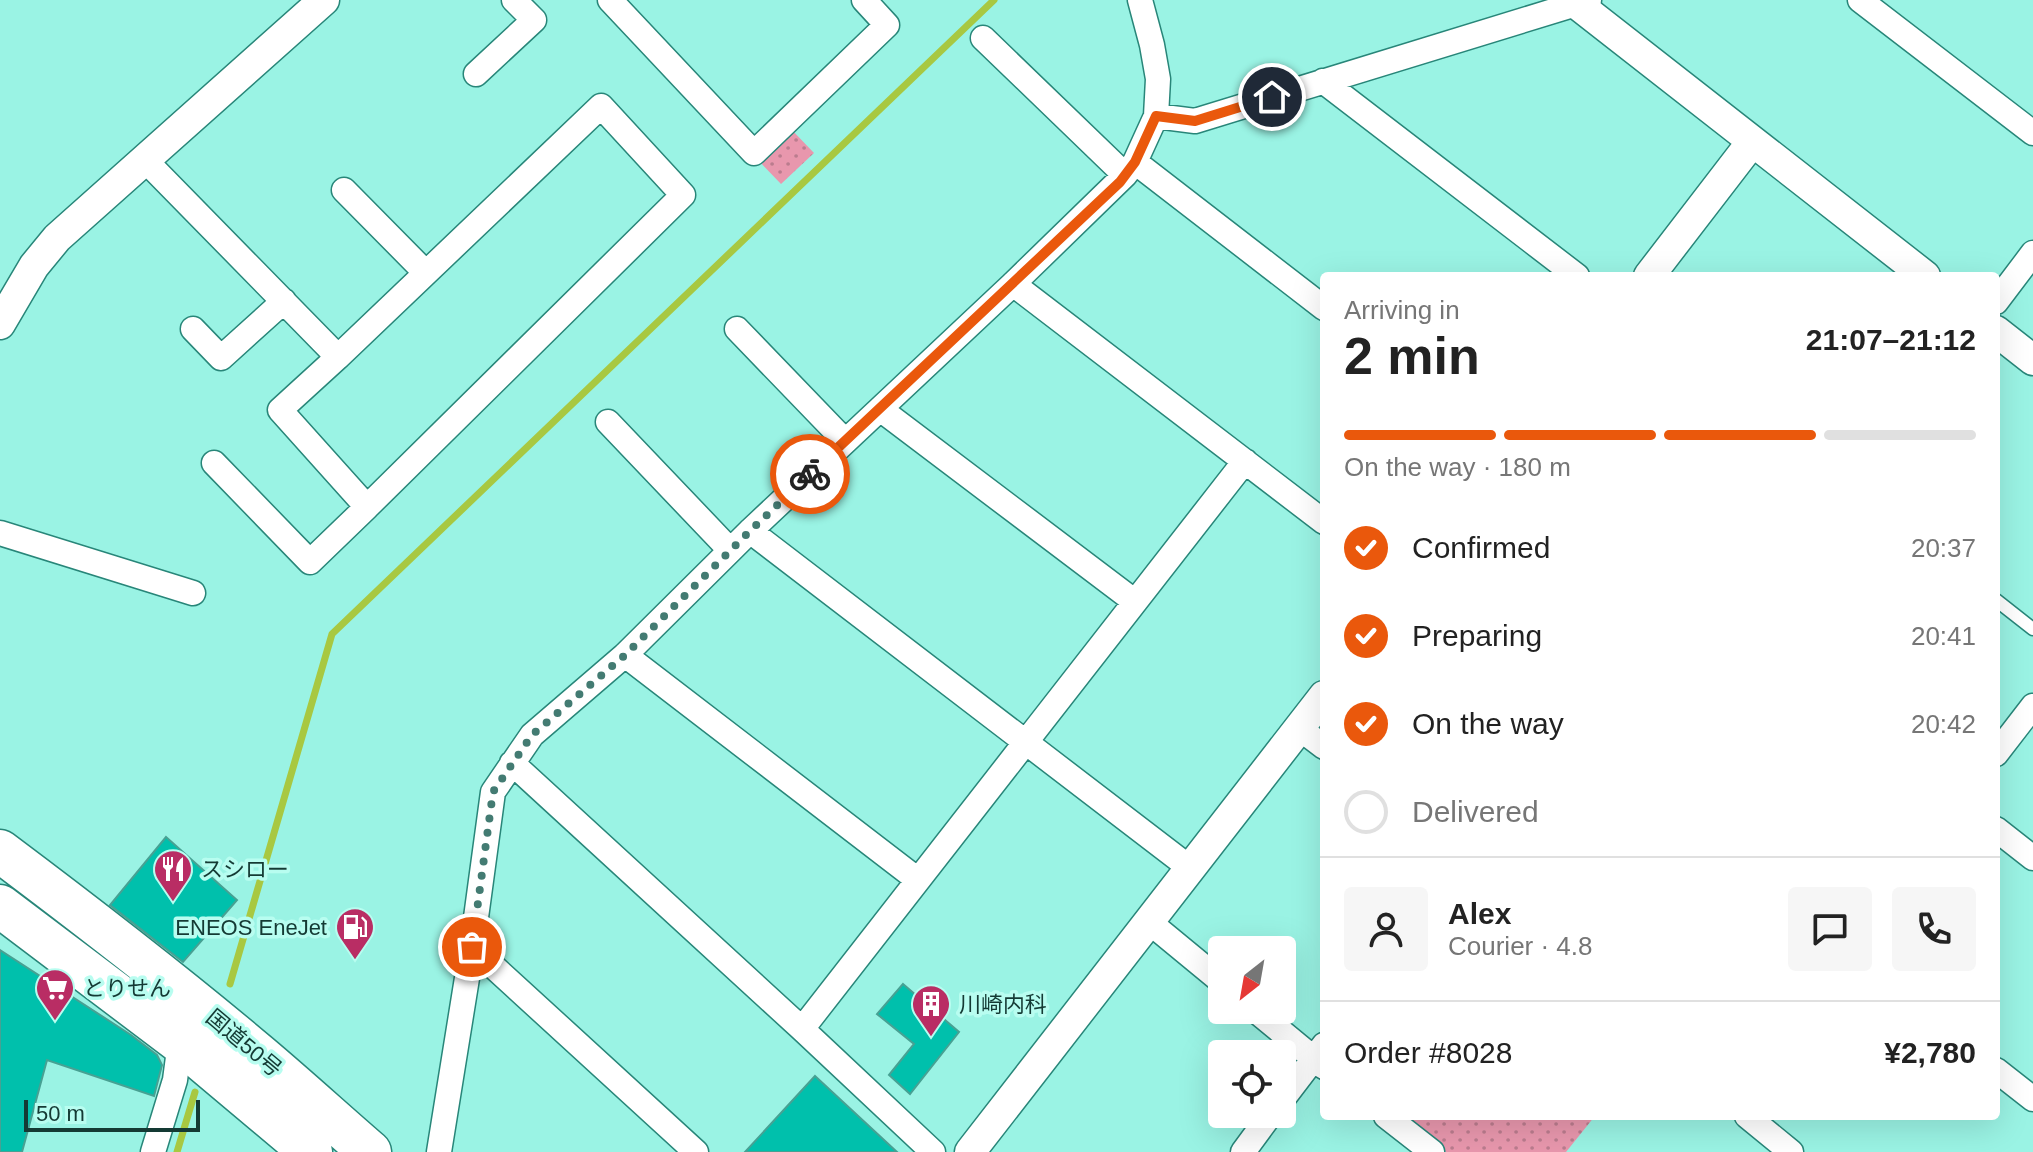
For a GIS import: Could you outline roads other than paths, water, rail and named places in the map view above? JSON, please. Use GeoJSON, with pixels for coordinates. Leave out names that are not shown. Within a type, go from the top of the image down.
{"type":"FeatureCollection","features":[{"type":"Feature","properties":{"kind":"highway","name":"国道50号"},"geometry":{"type":"LineString","coordinates":[[0,851],[217,1020],[370,1152]]}},
{"type":"Feature","properties":{"kind":"highway","name":"国道50号"},"geometry":{"type":"LineString","coordinates":[[0,906],[180,1042],[311,1152]]}},
{"type":"Feature","properties":{"kind":"street"},"geometry":{"type":"LineString","coordinates":[[0,324],[34,266],[57,238],[324,0]]}},
{"type":"Feature","properties":{"kind":"street"},"geometry":{"type":"LineString","coordinates":[[476,74],[534,20],[514,0]]}},
{"type":"Feature","properties":{"kind":"street"},"geometry":{"type":"LineString","coordinates":[[610,0],[754,153],[887,25],[864,0]]}},
{"type":"Feature","properties":{"kind":"street"},"geometry":{"type":"LineString","coordinates":[[439,1152],[493,792],[532,735],[625,655],[730,550],[1013,284],[1130,169],[1156,116],[1158,79],[1140,0]]}},
{"type":"Feature","properties":{"kind":"street"},"geometry":{"type":"LineString","coordinates":[[1860,0],[2033,133]]}},
{"type":"Feature","properties":{"kind":"street"},"geometry":{"type":"LineString","coordinates":[[1156,116],[1195,121],[1583,2],[1752,142],[1920,272]]}},
{"type":"Feature","properties":{"kind":"street"},"geometry":{"type":"LineString","coordinates":[[983,38],[1130,169],[1320,305]]}},
{"type":"Feature","properties":{"kind":"street"},"geometry":{"type":"LineString","coordinates":[[1323,81],[1572,272]]}},
{"type":"Feature","properties":{"kind":"street"},"geometry":{"type":"LineString","coordinates":[[214,463],[310,562],[367,507],[683,195],[601,106],[280,410],[367,507]]}},
{"type":"Feature","properties":{"kind":"street"},"geometry":{"type":"LineString","coordinates":[[1652,272],[1752,142]]}},
{"type":"Feature","properties":{"kind":"street"},"geometry":{"type":"LineString","coordinates":[[145,160],[338,357]]}},
{"type":"Feature","properties":{"kind":"street"},"geometry":{"type":"LineString","coordinates":[[344,190],[426,273]]}},
{"type":"Feature","properties":{"kind":"street"},"geometry":{"type":"LineString","coordinates":[[2000,297],[2033,253]]}},
{"type":"Feature","properties":{"kind":"street"},"geometry":{"type":"LineString","coordinates":[[1013,284],[1320,519]]}},
{"type":"Feature","properties":{"kind":"street"},"geometry":{"type":"LineString","coordinates":[[193,329],[221,358],[284,301]]}},
{"type":"Feature","properties":{"kind":"street"},"geometry":{"type":"LineString","coordinates":[[737,329],[845,441]]}},
{"type":"Feature","properties":{"kind":"street"},"geometry":{"type":"LineString","coordinates":[[2000,334],[2033,360]]}},
{"type":"Feature","properties":{"kind":"street"},"geometry":{"type":"LineString","coordinates":[[880,409],[1134,601]]}},
{"type":"Feature","properties":{"kind":"street"},"geometry":{"type":"LineString","coordinates":[[608,422],[730,550]]}},
{"type":"Feature","properties":{"kind":"street"},"geometry":{"type":"LineString","coordinates":[[802,1029],[1245,461]]}},
{"type":"Feature","properties":{"kind":"street"},"geometry":{"type":"LineString","coordinates":[[750,531],[1190,868]]}},
{"type":"Feature","properties":{"kind":"street"},"geometry":{"type":"LineString","coordinates":[[0,533],[193,593]]}},
{"type":"Feature","properties":{"kind":"street"},"geometry":{"type":"LineString","coordinates":[[625,655],[918,880]]}},
{"type":"Feature","properties":{"kind":"street"},"geometry":{"type":"LineString","coordinates":[[970,1152],[1320,701]]}},
{"type":"Feature","properties":{"kind":"street"},"geometry":{"type":"LineString","coordinates":[[2000,749],[2033,706]]}},
{"type":"Feature","properties":{"kind":"street"},"geometry":{"type":"LineString","coordinates":[[1299,728],[1320,744]]}},
{"type":"Feature","properties":{"kind":"street"},"geometry":{"type":"LineString","coordinates":[[512,763],[933,1152]]}},
{"type":"Feature","properties":{"kind":"street"},"geometry":{"type":"LineString","coordinates":[[2000,832],[2033,858]]}},
{"type":"Feature","properties":{"kind":"street"},"geometry":{"type":"LineString","coordinates":[[1148,921],[1208,970]]}},
{"type":"Feature","properties":{"kind":"street"},"geometry":{"type":"LineString","coordinates":[[472,947],[696,1152]]}},
{"type":"Feature","properties":{"kind":"street"},"geometry":{"type":"LineString","coordinates":[[1275,1024],[1320,1056]]}},
{"type":"Feature","properties":{"kind":"street"},"geometry":{"type":"LineString","coordinates":[[153,1152],[175,1080],[180,1042]]}},
{"type":"Feature","properties":{"kind":"street"},"geometry":{"type":"LineString","coordinates":[[1296,1085],[1320,1058]]}},
{"type":"Feature","properties":{"kind":"street"},"geometry":{"type":"LineString","coordinates":[[2000,1073],[2033,1099]]}},
{"type":"Feature","properties":{"kind":"street"},"geometry":{"type":"LineString","coordinates":[[1391,1120],[1432,1152]]}},
{"type":"Feature","properties":{"kind":"street"},"geometry":{"type":"LineString","coordinates":[[1752,1120],[1791,1152]]}},
{"type":"Feature","properties":{"kind":"street"},"geometry":{"type":"LineString","coordinates":[[1243,1152],[1261,1128]]}},
{"type":"Feature","properties":{"kind":"lane"},"geometry":{"type":"LineString","coordinates":[[2000,603],[2033,629]]}},
{"type":"Feature","properties":{"kind":"waterway"},"geometry":{"type":"LineString","coordinates":[[230,984],[332,634],[994,0]]}},
{"type":"Feature","properties":{"kind":"waterway"},"geometry":{"type":"LineString","coordinates":[[177,1152],[195,1092]]}},
{"type":"Feature","properties":{"kind":"place","name":"スシロー"},"geometry":{"type":"Point","coordinates":[173,903]}},
{"type":"Feature","properties":{"kind":"place","name":"ENEOS EneJet"},"geometry":{"type":"Point","coordinates":[355,961]}},
{"type":"Feature","properties":{"kind":"place","name":"とりせん"},"geometry":{"type":"Point","coordinates":[55,1022]}},
{"type":"Feature","properties":{"kind":"place","name":"川崎内科"},"geometry":{"type":"Point","coordinates":[931,1038]}}]}
